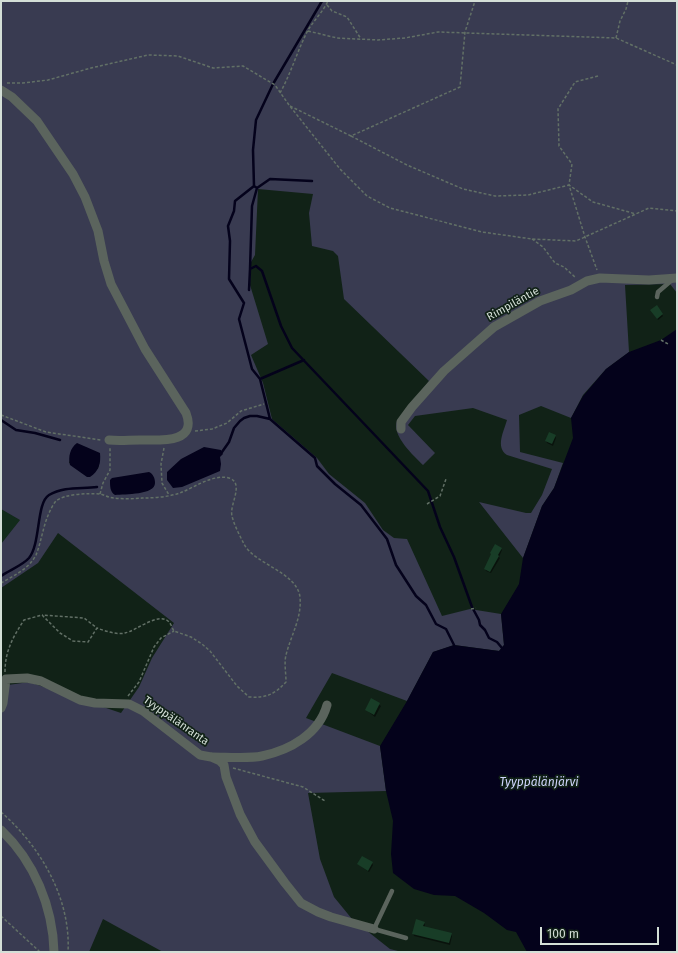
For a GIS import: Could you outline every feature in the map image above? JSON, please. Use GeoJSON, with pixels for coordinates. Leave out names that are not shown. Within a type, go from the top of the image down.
{"type":"FeatureCollection","features":[{"type":"Feature","properties":{"kind":"street"},"geometry":{"type":"LineString","coordinates":[[1,90],[12,97],[37,121],[73,174],[85,197],[98,231],[104,261],[111,284],[145,349],[186,412],[189,423],[185,432],[180,436],[169,440],[109,440]]}},
{"type":"Feature","properties":{"kind":"street","name":"Rimpiläntie"},"geometry":{"type":"LineString","coordinates":[[401,429],[401,422],[412,407],[444,371],[494,327],[540,301],[570,290],[587,281],[600,278],[633,280],[675,278]]}},
{"type":"Feature","properties":{"kind":"street","name":"Tyyppälänranta"},"geometry":{"type":"LineString","coordinates":[[6,679],[27,678],[40,681],[80,700],[95,703],[129,704],[143,711],[200,754],[220,761],[224,766]]}},
{"type":"Feature","properties":{"kind":"street"},"geometry":{"type":"LineString","coordinates":[[1,708],[6,679]]}},
{"type":"Feature","properties":{"kind":"street"},"geometry":{"type":"LineString","coordinates":[[211,757],[261,756],[286,749],[303,739],[316,726],[326,711],[327,705]]}},
{"type":"Feature","properties":{"kind":"street"},"geometry":{"type":"LineString","coordinates":[[224,766],[226,777],[240,814],[255,842],[301,903],[331,917],[374,929]]}},
{"type":"Feature","properties":{"kind":"street"},"geometry":{"type":"LineString","coordinates":[[1,830],[8,836],[30,866],[44,894],[51,920],[54,952]]}},
{"type":"Feature","properties":{"kind":"lane"},"geometry":{"type":"LineString","coordinates":[[657,297],[658,292],[675,278]]}},
{"type":"Feature","properties":{"kind":"lane"},"geometry":{"type":"LineString","coordinates":[[392,891],[374,929],[406,938]]}},
{"type":"Feature","properties":{"kind":"path"},"geometry":{"type":"LineString","coordinates":[[280,93],[289,77],[296,56],[308,31],[328,1]]}},
{"type":"Feature","properties":{"kind":"path"},"geometry":{"type":"LineString","coordinates":[[351,136],[460,87],[466,32],[475,1]]}},
{"type":"Feature","properties":{"kind":"path"},"geometry":{"type":"LineString","coordinates":[[616,38],[620,21],[626,10],[628,1]]}},
{"type":"Feature","properties":{"kind":"path"},"geometry":{"type":"LineString","coordinates":[[326,5],[332,11],[347,17],[361,39]]}},
{"type":"Feature","properties":{"kind":"path"},"geometry":{"type":"LineString","coordinates":[[308,31],[337,38],[361,39],[405,38],[438,32],[466,32],[543,37],[616,38],[677,65]]}},
{"type":"Feature","properties":{"kind":"path"},"geometry":{"type":"LineString","coordinates":[[1,83],[23,83],[48,80],[91,68],[148,55],[178,56],[213,68],[243,66],[275,85],[340,169],[367,196],[390,208],[482,232],[532,239],[576,241],[649,208],[677,211]]}},
{"type":"Feature","properties":{"kind":"path"},"geometry":{"type":"LineString","coordinates":[[598,76],[575,82],[558,109],[559,146],[572,164],[569,185],[585,237],[600,278]]}},
{"type":"Feature","properties":{"kind":"path"},"geometry":{"type":"LineString","coordinates":[[289,105],[407,165],[463,189],[495,196],[528,195],[569,185],[593,202],[636,214]]}},
{"type":"Feature","properties":{"kind":"path"},"geometry":{"type":"LineString","coordinates":[[532,239],[543,247],[555,263],[564,267],[582,284]]}},
{"type":"Feature","properties":{"kind":"path"},"geometry":{"type":"LineString","coordinates":[[661,340],[668,344]]}},
{"type":"Feature","properties":{"kind":"path"},"geometry":{"type":"LineString","coordinates":[[185,432],[212,429],[227,423],[241,411],[264,404]]}},
{"type":"Feature","properties":{"kind":"path"},"geometry":{"type":"LineString","coordinates":[[1,415],[46,432],[97,440],[109,440],[111,455],[110,470],[103,483],[100,494]]}},
{"type":"Feature","properties":{"kind":"path"},"geometry":{"type":"LineString","coordinates":[[169,440],[164,448],[161,464],[162,483],[169,495]]}},
{"type":"Feature","properties":{"kind":"path"},"geometry":{"type":"LineString","coordinates":[[1,583],[27,566],[36,555],[46,518],[55,502],[67,496],[100,494],[114,498],[162,497],[179,493],[220,477],[231,479],[236,483],[237,487],[231,508],[232,516],[244,546],[263,562],[283,574],[294,584],[300,595],[300,614],[291,635],[285,657],[286,682],[264,698],[249,697],[237,686],[210,651],[191,637],[174,631],[170,622],[166,620],[154,620],[124,634],[97,628],[84,618],[42,615],[24,620],[13,637],[5,659],[6,679]]}},
{"type":"Feature","properties":{"kind":"path"},"geometry":{"type":"LineString","coordinates":[[427,504],[440,496],[446,479]]}},
{"type":"Feature","properties":{"kind":"path"},"geometry":{"type":"LineString","coordinates":[[471,609],[476,608]]}},
{"type":"Feature","properties":{"kind":"path"},"geometry":{"type":"LineString","coordinates":[[42,615],[60,633],[73,641],[88,642],[97,628]]}},
{"type":"Feature","properties":{"kind":"path"},"geometry":{"type":"LineString","coordinates":[[122,703],[139,682],[154,647],[161,638],[174,631]]}},
{"type":"Feature","properties":{"kind":"path"},"geometry":{"type":"LineString","coordinates":[[224,766],[303,787],[325,801]]}},
{"type":"Feature","properties":{"kind":"path"},"geometry":{"type":"LineString","coordinates":[[1,916],[40,952]]}},
{"type":"Feature","properties":{"kind":"shaded area"},"geometry":{"type":"Polygon","coordinates":[[[1,1],[677,1],[677,293],[670,284],[625,285],[629,352],[606,369],[583,395],[571,418],[541,406],[519,415],[520,452],[563,463],[554,488],[542,506],[523,558],[479,502],[531,513],[542,495],[552,469],[507,455],[503,452],[501,439],[507,420],[473,408],[415,416],[408,425],[435,453],[423,465],[404,445],[397,433],[396,427],[397,421],[429,381],[344,299],[338,256],[333,251],[312,246],[309,213],[313,194],[258,189],[255,255],[251,262],[250,285],[268,344],[251,355],[263,383],[272,419],[317,458],[329,474],[365,503],[383,530],[394,538],[407,539],[442,616],[470,609],[501,614],[504,645],[499,651],[454,645],[433,652],[407,701],[332,673],[306,718],[380,746],[386,791],[308,793],[320,859],[334,897],[352,919],[390,949],[402,952],[163,952],[103,919],[89,952],[1,952],[1,688],[8,685],[29,682],[121,713],[139,687],[152,658],[174,623],[58,533],[38,563],[1,588],[1,544],[20,520],[1,509],[1,1]],[[100,459],[70,460],[69,463],[98,469],[100,459]]]}},
{"type":"Feature","properties":{"kind":"shaded area"},"geometry":{"type":"Polygon","coordinates":[[[1,509],[20,520],[1,544],[1,509]]]}},
{"type":"Feature","properties":{"kind":"water","name":"Tyyppälänjärvi"},"geometry":{"type":"Polygon","coordinates":[[[677,329],[677,952],[527,952],[516,932],[507,930],[484,913],[455,896],[434,895],[414,889],[393,873],[391,854],[393,821],[386,791],[380,746],[407,701],[433,652],[454,645],[499,651],[504,645],[501,614],[519,584],[523,558],[542,506],[554,488],[573,438],[571,418],[583,396],[606,369],[629,352],[661,340],[677,329]]]}},
{"type":"Feature","properties":{"kind":"water"},"geometry":{"type":"Polygon","coordinates":[[[77,443],[100,453],[99,466],[96,472],[90,477],[87,477],[70,465],[70,453],[77,443]]]}},
{"type":"Feature","properties":{"kind":"water"},"geometry":{"type":"Polygon","coordinates":[[[204,447],[221,450],[223,454],[220,457],[220,471],[182,487],[173,488],[167,480],[167,472],[181,459],[204,447]]]}},
{"type":"Feature","properties":{"kind":"water"},"geometry":{"type":"Polygon","coordinates":[[[149,472],[153,475],[155,481],[154,487],[150,490],[139,493],[115,495],[112,492],[110,480],[112,478],[149,472]]]}},
{"type":"Feature","properties":{"kind":"building"},"geometry":{"type":"Polygon","coordinates":[[[657,305],[663,314],[657,319],[650,310],[657,305]]]}},
{"type":"Feature","properties":{"kind":"building"},"geometry":{"type":"Polygon","coordinates":[[[549,432],[556,435],[552,444],[545,441],[549,432]]]}},
{"type":"Feature","properties":{"kind":"building"},"geometry":{"type":"Polygon","coordinates":[[[495,544],[502,548],[490,572],[484,569],[495,544]]]}},
{"type":"Feature","properties":{"kind":"building"},"geometry":{"type":"Polygon","coordinates":[[[371,698],[380,703],[374,715],[365,710],[371,698]]]}},
{"type":"Feature","properties":{"kind":"building"},"geometry":{"type":"Polygon","coordinates":[[[362,856],[373,862],[368,871],[357,864],[362,856]]]}},
{"type":"Feature","properties":{"kind":"building"},"geometry":{"type":"Polygon","coordinates":[[[416,919],[425,922],[423,926],[452,933],[449,943],[412,934],[416,919]]]}},
{"type":"Feature","properties":{"kind":"waterway"},"geometry":{"type":"LineString","coordinates":[[322,1],[273,84],[256,120],[253,150],[254,186],[257,188],[252,206],[250,269],[256,266],[262,271],[281,326],[292,348],[428,491],[440,527],[454,557],[480,625],[485,630],[489,638],[497,642],[502,648]]}},
{"type":"Feature","properties":{"kind":"waterway"},"geometry":{"type":"LineString","coordinates":[[257,188],[270,179],[312,181]]}},
{"type":"Feature","properties":{"kind":"waterway"},"geometry":{"type":"LineString","coordinates":[[254,186],[235,201],[234,211],[228,226],[230,241],[229,279],[244,303],[239,319],[252,369],[260,379]]}},
{"type":"Feature","properties":{"kind":"waterway"},"geometry":{"type":"LineString","coordinates":[[249,290],[250,269]]}},
{"type":"Feature","properties":{"kind":"waterway"},"geometry":{"type":"LineString","coordinates":[[270,419],[260,379],[304,360]]}},
{"type":"Feature","properties":{"kind":"waterway"},"geometry":{"type":"LineString","coordinates":[[222,452],[229,442],[234,428],[244,418],[257,416],[270,419],[315,458],[317,466],[335,484],[361,505],[387,539],[396,565],[416,596],[426,605],[436,624],[446,629],[454,645]]}},
{"type":"Feature","properties":{"kind":"waterway"},"geometry":{"type":"LineString","coordinates":[[1,420],[16,430],[35,433],[60,440]]}},
{"type":"Feature","properties":{"kind":"waterway"},"geometry":{"type":"LineString","coordinates":[[1,576],[29,558],[33,551],[42,506],[45,499],[49,495],[61,490],[97,487]]}}]}
